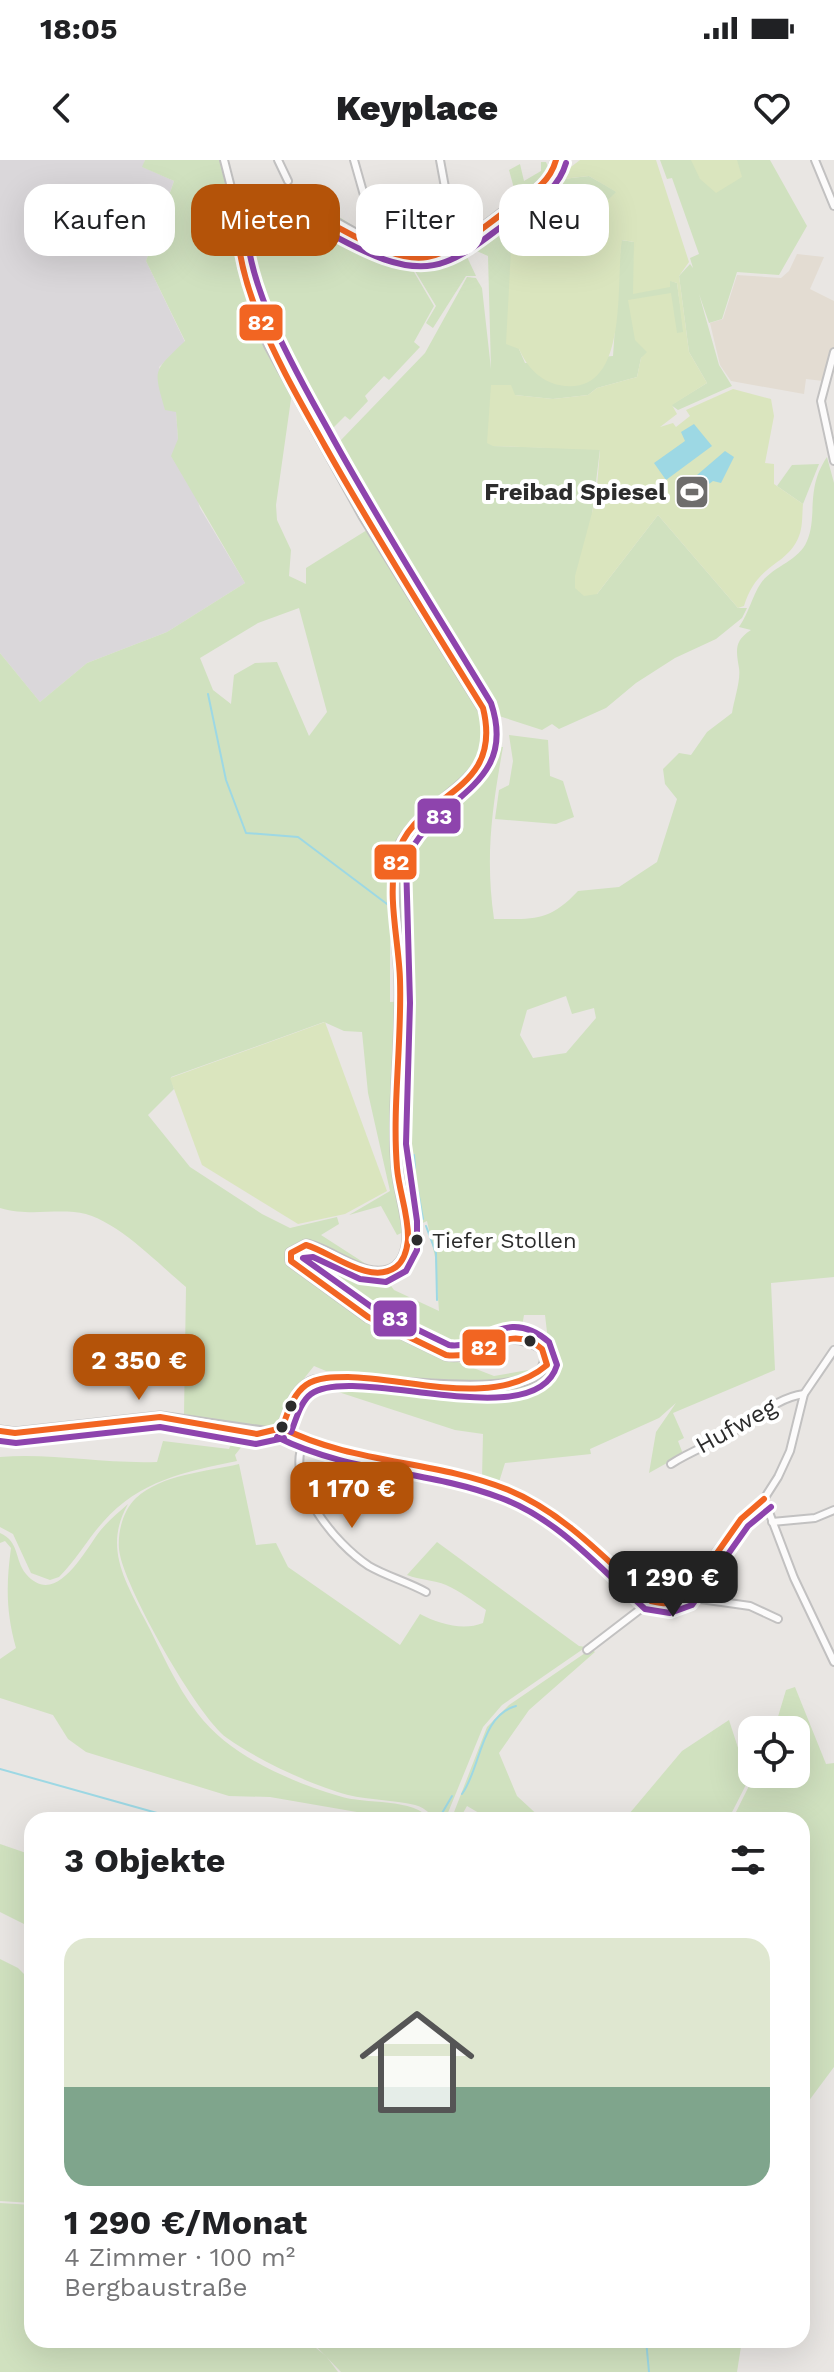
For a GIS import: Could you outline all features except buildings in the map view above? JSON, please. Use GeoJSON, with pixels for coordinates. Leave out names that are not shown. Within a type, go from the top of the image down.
{"type":"FeatureCollection","features":[{"type":"Feature","properties":{"kind":"street"},"geometry":{"type":"LineString","coordinates":[[224,160],[230,184]]}},
{"type":"Feature","properties":{"kind":"street"},"geometry":{"type":"LineString","coordinates":[[278,160],[295,184]]}},
{"type":"Feature","properties":{"kind":"street"},"geometry":{"type":"LineString","coordinates":[[354,160],[361,184]]}},
{"type":"Feature","properties":{"kind":"street"},"geometry":{"type":"LineString","coordinates":[[440,160],[444,184]]}},
{"type":"Feature","properties":{"kind":"street"},"geometry":{"type":"LineString","coordinates":[[483,225],[550,178],[556,160]]}},
{"type":"Feature","properties":{"kind":"street"},"geometry":{"type":"LineString","coordinates":[[815,160],[834,206]]}},
{"type":"Feature","properties":{"kind":"street"},"geometry":{"type":"LineString","coordinates":[[252,184],[266,179],[285,184]]}},
{"type":"Feature","properties":{"kind":"street"},"geometry":{"type":"LineString","coordinates":[[246,256],[260,324],[269,344],[364,516],[483,708],[491,736],[479,765],[461,786],[412,828],[396,856],[400,983],[397,1168],[407,1223],[406,1254],[397,1266],[379,1272],[306,1245],[291,1253],[291,1261],[368,1317],[446,1355],[457,1357],[489,1342],[517,1338],[544,1349],[547,1358],[547,1365],[535,1377],[477,1386],[415,1385],[359,1377],[325,1378],[299,1391],[282,1428]]}},
{"type":"Feature","properties":{"kind":"street"},"geometry":{"type":"LineString","coordinates":[[406,256],[419,259],[431,256]]}},
{"type":"Feature","properties":{"kind":"street"},"geometry":{"type":"LineString","coordinates":[[834,352],[821,401],[826,436],[834,461]]}},
{"type":"Feature","properties":{"kind":"street"},"geometry":{"type":"LineString","coordinates":[[0,1431],[15,1433],[160,1417],[257,1434],[282,1428],[304,1441],[484,1481],[515,1494],[580,1535],[651,1601],[678,1603],[686,1597],[741,1519],[764,1499],[790,1451],[804,1394],[834,1350]]}},
{"type":"Feature","properties":{"kind":"street","name":"Hufweg"},"geometry":{"type":"LineString","coordinates":[[671,1464],[691,1451],[723,1438],[788,1396],[804,1394]]}},
{"type":"Feature","properties":{"kind":"street"},"geometry":{"type":"LineString","coordinates":[[304,1441],[299,1457],[303,1477],[314,1512],[322,1522],[371,1567],[426,1592]]}},
{"type":"Feature","properties":{"kind":"street"},"geometry":{"type":"LineString","coordinates":[[764,1499],[834,1662]]}},
{"type":"Feature","properties":{"kind":"street"},"geometry":{"type":"LineString","coordinates":[[772,1522],[815,1518],[834,1510]]}},
{"type":"Feature","properties":{"kind":"street"},"geometry":{"type":"LineString","coordinates":[[709,1561],[717,1564],[724,1601]]}},
{"type":"Feature","properties":{"kind":"street"},"geometry":{"type":"LineString","coordinates":[[686,1597],[750,1606],[778,1619]]}},
{"type":"Feature","properties":{"kind":"street"},"geometry":{"type":"LineString","coordinates":[[587,1650],[651,1601]]}},
{"type":"Feature","properties":{"kind":"shaded area"},"geometry":{"type":"Polygon","coordinates":[[[0,160],[145,160],[143,167],[174,181],[173,184],[24,184],[24,256],[148,256],[146,261],[185,342],[159,367],[176,411],[178,439],[200,508],[245,583],[167,632],[87,663],[40,702],[0,653],[0,160]]]}},
{"type":"Feature","properties":{"kind":"shaded area"},"geometry":{"type":"Polygon","coordinates":[[[797,254],[824,257],[810,289],[834,301],[834,348],[823,381],[806,379],[804,394],[731,381],[720,365],[710,323],[723,319],[737,275],[781,278],[789,271],[797,254]]]}},
{"type":"Feature","properties":{"kind":"green space"},"geometry":{"type":"Polygon","coordinates":[[[145,160],[221,160],[226,184],[191,184],[191,256],[241,256],[251,303],[292,392],[276,505],[277,520],[291,550],[289,576],[306,584],[306,568],[367,530],[480,714],[487,732],[481,747],[503,747],[491,833],[490,874],[494,919],[540,917],[558,908],[578,891],[619,887],[657,862],[677,799],[665,784],[663,769],[679,753],[691,755],[707,732],[732,713],[739,678],[738,646],[751,630],[739,627],[761,583],[798,554],[807,541],[816,480],[827,457],[834,483],[834,1277],[771,1283],[775,1370],[673,1413],[684,1438],[678,1441],[683,1454],[649,1473],[656,1432],[676,1403],[659,1418],[590,1449],[591,1454],[505,1463],[499,1482],[482,1478],[483,1434],[455,1430],[323,1387],[315,1388],[319,1383],[363,1381],[417,1389],[416,1379],[326,1371],[314,1366],[294,1391],[280,1422],[263,1430],[184,1414],[186,1287],[134,1242],[104,1221],[74,1212],[20,1212],[0,1208],[0,653],[40,702],[87,663],[167,632],[245,583],[171,456],[178,439],[176,412],[165,410],[158,371],[185,341],[146,261],[148,256],[175,256],[174,181],[142,167],[145,160]],[[299,608],[258,623],[200,658],[213,690],[231,704],[234,675],[255,663],[277,662],[309,736],[327,712],[299,608]],[[390,936],[390,1002],[407,1001],[403,944],[390,936]],[[566,996],[527,1010],[520,1035],[533,1058],[566,1053],[596,1018],[594,1008],[572,1014],[566,996]],[[324,1022],[171,1077],[174,1089],[148,1115],[190,1167],[262,1214],[290,1228],[337,1217],[339,1224],[321,1235],[383,1275],[394,1290],[439,1311],[435,1257],[427,1221],[397,1235],[381,1206],[349,1215],[390,1191],[368,1093],[362,1032],[344,1031],[324,1022]],[[524,1315],[521,1332],[497,1335],[453,1360],[494,1376],[551,1366],[545,1315],[524,1315]]]}},
{"type":"Feature","properties":{"kind":"green space"},"geometry":{"type":"Polygon","coordinates":[[[580,160],[656,160],[689,262],[679,276],[689,352],[707,383],[672,405],[677,414],[660,427],[673,423],[676,427],[690,416],[686,410],[733,389],[771,399],[774,416],[765,463],[774,464],[774,484],[803,504],[802,524],[794,546],[756,581],[744,606],[738,608],[658,515],[597,594],[584,596],[575,588],[575,576],[596,498],[600,450],[493,446],[487,443],[491,385],[511,385],[515,395],[553,399],[588,395],[597,388],[637,377],[641,358],[647,352],[635,340],[628,300],[671,293],[677,333],[683,332],[677,283],[670,281],[670,287],[633,294],[634,242],[622,240],[615,334],[609,357],[598,374],[582,385],[552,383],[535,372],[519,349],[506,344],[511,256],[609,256],[609,199],[616,192],[609,188],[609,184],[602,184],[589,176],[554,180],[580,160]]]}},
{"type":"Feature","properties":{"kind":"green space"},"geometry":{"type":"Polygon","coordinates":[[[660,160],[770,160],[807,226],[779,275],[737,272],[722,319],[709,323],[699,294],[719,365],[732,386],[678,410],[671,405],[707,383],[689,352],[679,276],[690,264],[693,268],[690,258],[699,254],[672,178],[667,179],[660,160]]]}},
{"type":"Feature","properties":{"kind":"green space"},"geometry":{"type":"Polygon","coordinates":[[[691,160],[737,160],[742,177],[716,193],[700,179],[691,160]]]}},
{"type":"Feature","properties":{"kind":"green space"},"geometry":{"type":"Polygon","coordinates":[[[541,162],[546,162],[548,167],[543,178],[536,184],[513,184],[509,170],[520,164],[524,181],[541,171],[541,162]]]}},
{"type":"Feature","properties":{"kind":"green space"},"geometry":{"type":"Polygon","coordinates":[[[589,176],[603,184],[548,184],[554,180],[589,176]]]}},
{"type":"Feature","properties":{"kind":"green space"},"geometry":{"type":"Polygon","coordinates":[[[609,187],[617,192],[609,199],[609,187]]]}},
{"type":"Feature","properties":{"kind":"green space"},"geometry":{"type":"Polygon","coordinates":[[[340,217],[356,228],[356,256],[401,256],[407,260],[434,306],[414,342],[420,347],[389,380],[384,376],[365,396],[368,401],[350,420],[345,416],[326,435],[263,323],[249,256],[340,256],[340,217]]]}},
{"type":"Feature","properties":{"kind":"green space"},"geometry":{"type":"Polygon","coordinates":[[[499,219],[499,256],[545,256],[519,349],[525,363],[613,356],[621,240],[634,242],[670,286],[669,280],[677,283],[684,333],[677,333],[641,358],[637,377],[597,388],[588,395],[553,399],[515,395],[493,446],[600,449],[591,523],[597,594],[658,515],[738,608],[747,608],[742,618],[716,639],[675,658],[636,683],[606,708],[559,729],[552,724],[542,730],[499,716],[340,453],[341,440],[425,353],[467,277],[476,278],[482,288],[491,369],[488,256],[483,254],[483,230],[499,219]]]}},
{"type":"Feature","properties":{"kind":"green space"},"geometry":{"type":"Polygon","coordinates":[[[467,256],[476,276],[466,276],[433,328],[426,323],[436,306],[409,261],[467,256]]]}},
{"type":"Feature","properties":{"kind":"green space"},"geometry":{"type":"Polygon","coordinates":[[[819,464],[803,504],[777,486],[792,465],[819,464]]]}},
{"type":"Feature","properties":{"kind":"green space"},"geometry":{"type":"Polygon","coordinates":[[[509,735],[548,740],[550,776],[563,781],[574,817],[556,824],[495,819],[499,790],[509,785],[513,761],[509,735]]]}},
{"type":"Feature","properties":{"kind":"green space"},"geometry":{"type":"Polygon","coordinates":[[[325,1022],[387,1191],[345,1214],[298,1224],[202,1165],[170,1078],[325,1022]]]}},
{"type":"Feature","properties":{"kind":"green space"},"geometry":{"type":"Polygon","coordinates":[[[235,1434],[250,1436],[235,1455],[237,1461],[164,1480],[132,1496],[103,1522],[59,1577],[50,1580],[31,1573],[13,1534],[0,1527],[0,1457],[157,1462],[163,1441],[229,1449],[235,1434]]]}},
{"type":"Feature","properties":{"kind":"green space"},"geometry":{"type":"Polygon","coordinates":[[[239,1464],[256,1545],[276,1543],[288,1567],[400,1645],[420,1614],[451,1625],[483,1623],[486,1610],[461,1593],[441,1583],[407,1575],[437,1542],[579,1646],[586,1647],[502,1705],[483,1727],[448,1812],[428,1812],[415,1805],[356,1797],[285,1771],[227,1738],[214,1725],[165,1652],[125,1572],[119,1548],[120,1532],[131,1503],[158,1484],[239,1464]]]}},
{"type":"Feature","properties":{"kind":"green space"},"geometry":{"type":"Polygon","coordinates":[[[128,1504],[121,1519],[117,1548],[124,1576],[175,1679],[211,1729],[243,1754],[300,1783],[350,1799],[401,1805],[421,1812],[357,1812],[270,1797],[229,1796],[86,1752],[68,1739],[53,1715],[0,1698],[0,1659],[16,1648],[8,1598],[11,1548],[5,1541],[0,1543],[0,1533],[11,1541],[26,1574],[37,1583],[48,1585],[69,1573],[103,1527],[128,1504]]]}},
{"type":"Feature","properties":{"kind":"green space"},"geometry":{"type":"Polygon","coordinates":[[[591,1649],[595,1652],[529,1710],[499,1753],[517,1796],[534,1812],[477,1812],[467,1806],[464,1812],[454,1812],[487,1727],[509,1705],[591,1649]]]}},
{"type":"Feature","properties":{"kind":"green space"},"geometry":{"type":"Polygon","coordinates":[[[795,1687],[807,1716],[778,1716],[786,1690],[795,1687]]]}},
{"type":"Feature","properties":{"kind":"green space"},"geometry":{"type":"Polygon","coordinates":[[[729,1720],[738,1748],[738,1788],[744,1788],[732,1812],[631,1812],[682,1751],[729,1720]]]}},
{"type":"Feature","properties":{"kind":"green space"},"geometry":{"type":"Polygon","coordinates":[[[810,1724],[826,1764],[834,1763],[834,2067],[810,2099],[810,1812],[736,1812],[748,1788],[810,1788],[810,1724]]]}},
{"type":"Feature","properties":{"kind":"green space"},"geometry":{"type":"Polygon","coordinates":[[[0,1844],[24,1852],[24,1924],[0,1912],[0,1844]]]}},
{"type":"Feature","properties":{"kind":"green space"},"geometry":{"type":"Polygon","coordinates":[[[0,1959],[24,1974],[24,2202],[0,2201],[0,1959]]]}},
{"type":"Feature","properties":{"kind":"green space"},"geometry":{"type":"Polygon","coordinates":[[[0,2203],[24,2204],[24,2348],[316,2348],[338,2372],[0,2372],[0,2203]]]}},
{"type":"Feature","properties":{"kind":"green space"},"geometry":{"type":"Polygon","coordinates":[[[318,2348],[741,2348],[737,2372],[341,2372],[318,2348]]]}},
{"type":"Feature","properties":{"kind":"water"},"geometry":{"type":"Polygon","coordinates":[[[694,424],[712,446],[666,480],[654,463],[685,441],[681,432],[694,424]]]}},
{"type":"Feature","properties":{"kind":"water"},"geometry":{"type":"Polygon","coordinates":[[[725,451],[734,457],[721,483],[713,481],[705,487],[697,475],[725,451]]]}},
{"type":"Feature","properties":{"kind":"waterway"},"geometry":{"type":"LineString","coordinates":[[208,694],[226,780],[246,833],[298,837],[387,904]]}},
{"type":"Feature","properties":{"kind":"waterway"},"geometry":{"type":"LineString","coordinates":[[403,910],[409,1105]]}},
{"type":"Feature","properties":{"kind":"waterway"},"geometry":{"type":"LineString","coordinates":[[414,1155],[415,1168]]}},
{"type":"Feature","properties":{"kind":"waterway"},"geometry":{"type":"LineString","coordinates":[[418,1191],[423,1219]]}},
{"type":"Feature","properties":{"kind":"waterway"},"geometry":{"type":"LineString","coordinates":[[426,1226],[436,1253],[437,1300]]}},
{"type":"Feature","properties":{"kind":"waterway"},"geometry":{"type":"LineString","coordinates":[[462,1794],[488,1731],[495,1720],[516,1706]]}},
{"type":"Feature","properties":{"kind":"waterway"},"geometry":{"type":"LineString","coordinates":[[0,1769],[153,1812]]}},
{"type":"Feature","properties":{"kind":"waterway"},"geometry":{"type":"LineString","coordinates":[[443,1812],[452,1796]]}},
{"type":"Feature","properties":{"kind":"waterway"},"geometry":{"type":"LineString","coordinates":[[647,2348],[649,2372]]}},
{"type":"Feature","properties":{"kind":"transit line","name":"82"},"geometry":{"type":"LineString","coordinates":[[282,1428],[297,1394],[310,1382],[321,1379],[348,1377],[478,1388],[503,1386],[526,1378],[547,1365],[542,1349],[530,1341],[517,1339],[471,1353],[446,1355],[368,1317],[291,1261],[291,1253],[306,1245],[374,1273],[396,1267],[405,1255],[408,1231],[398,1177],[396,1145],[400,1004],[393,904],[396,859],[405,837],[419,819],[469,777],[481,760],[486,737],[483,708],[344,479],[294,391],[264,329],[242,264],[237,233],[238,202],[251,192],[271,193],[370,244],[410,257],[427,257],[459,244],[529,195],[548,177],[556,160]]}},
{"type":"Feature","properties":{"kind":"transit line","name":"83"},"geometry":{"type":"LineString","coordinates":[[291,1432],[307,1397],[333,1387],[481,1398],[516,1396],[542,1386],[557,1365],[549,1342],[533,1331],[519,1327],[506,1328],[472,1342],[449,1345],[373,1308],[303,1258],[313,1257],[360,1279],[386,1282],[406,1271],[417,1250],[417,1221],[406,1144],[410,1003],[406,861],[418,839],[483,774],[493,755],[497,732],[491,703],[370,503],[288,355],[261,295],[252,265],[247,208],[255,202],[269,203],[379,257],[401,264],[424,266],[463,254],[537,202],[557,181],[566,163]]}},
{"type":"Feature","properties":{"kind":"transit line","name":"82"},"geometry":{"type":"LineString","coordinates":[[0,1431],[15,1433],[160,1417],[257,1434],[282,1428]]}},
{"type":"Feature","properties":{"kind":"transit line","name":"83"},"geometry":{"type":"LineString","coordinates":[[0,1441],[16,1443],[160,1427],[256,1444],[284,1438]]}},
{"type":"Feature","properties":{"kind":"transit line","name":"82"},"geometry":{"type":"LineString","coordinates":[[282,1428],[337,1449],[450,1472],[506,1489],[547,1510],[601,1554],[651,1601],[660,1603],[674,1603],[686,1597],[741,1519],[764,1499]]}},
{"type":"Feature","properties":{"kind":"transit line","name":"83"},"geometry":{"type":"LineString","coordinates":[[277,1437],[332,1458],[473,1489],[522,1507],[578,1546],[645,1609],[670,1613],[692,1605],[748,1526],[771,1507]]}},
{"type":"Feature","properties":{"kind":"place","name":"Freibad Spiesel"},"geometry":{"type":"Point","coordinates":[692,492]}},
{"type":"Feature","properties":{"kind":"place","name":"Tiefer Stollen"},"geometry":{"type":"Point","coordinates":[417,1240]}}]}
